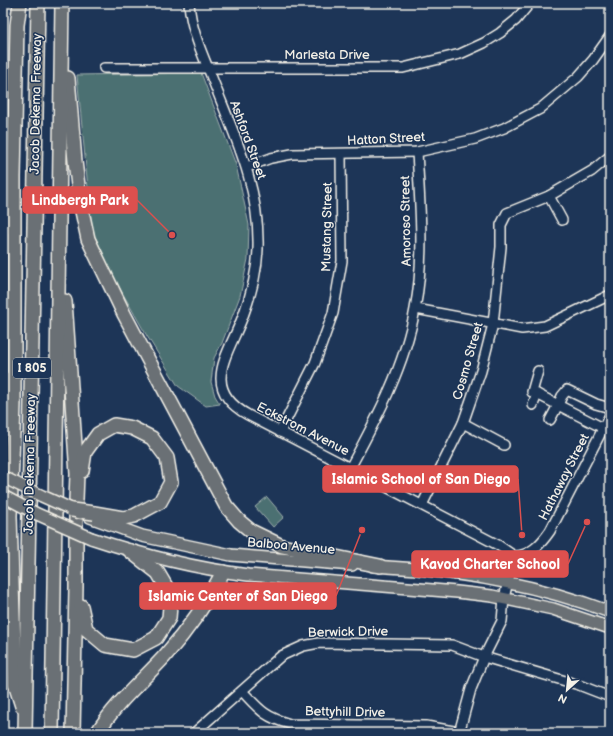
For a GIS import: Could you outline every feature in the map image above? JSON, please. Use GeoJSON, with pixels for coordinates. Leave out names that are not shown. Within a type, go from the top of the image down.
{"type":"FeatureCollection","features":[{"type":"Feature","properties":{"kind":"highway"},"geometry":{"type":"LineString","coordinates":[[20,3],[17,25],[14,177],[14,404],[10,516],[15,684],[26,718]]}},
{"type":"Feature","properties":{"kind":"highway","name":"Jacob Dekema Freeway"},"geometry":{"type":"LineString","coordinates":[[25,733],[38,3]]}},
{"type":"Feature","properties":{"kind":"highway"},"geometry":{"type":"LineString","coordinates":[[62,6],[75,161],[80,202],[88,239],[124,314],[218,493],[226,506],[239,521],[251,531],[274,543],[282,546],[380,566]]}},
{"type":"Feature","properties":{"kind":"highway","name":"Jacob Dekema Freeway"},"geometry":{"type":"LineString","coordinates":[[52,733],[62,6]]}},
{"type":"Feature","properties":{"kind":"highway"},"geometry":{"type":"LineString","coordinates":[[3,229],[14,177]]}},
{"type":"Feature","properties":{"kind":"highway"},"geometry":{"type":"LineString","coordinates":[[59,212],[77,474],[74,505],[76,587],[73,733]]}},
{"type":"Feature","properties":{"kind":"highway"},"geometry":{"type":"LineString","coordinates":[[3,378],[5,382],[12,438]]}},
{"type":"Feature","properties":{"kind":"highway"},"geometry":{"type":"LineString","coordinates":[[114,425],[132,428],[152,438],[167,458],[171,482],[160,502],[134,516],[123,518],[92,515],[74,505],[85,452],[98,434],[114,425]]}},
{"type":"Feature","properties":{"kind":"highway"},"geometry":{"type":"LineString","coordinates":[[3,553],[5,551],[10,516]]}},
{"type":"Feature","properties":{"kind":"highway"},"geometry":{"type":"LineString","coordinates":[[76,587],[86,629],[105,645],[133,650],[156,638],[169,618],[171,595],[158,574],[130,551]]}},
{"type":"Feature","properties":{"kind":"highway"},"geometry":{"type":"LineString","coordinates":[[97,733],[105,720],[123,699],[163,658],[188,628],[223,572]]}},
{"type":"Feature","properties":{"kind":"main road"},"geometry":{"type":"LineString","coordinates":[[3,476],[74,505]]}},
{"type":"Feature","properties":{"kind":"main road"},"geometry":{"type":"LineString","coordinates":[[3,496],[37,514],[91,538],[130,551],[223,572],[457,592],[504,598],[553,609],[610,628]]}},
{"type":"Feature","properties":{"kind":"main road","name":"Balboa Avenue"},"geometry":{"type":"LineString","coordinates":[[92,515],[142,536],[231,555],[421,569],[473,576],[508,582],[555,594],[610,612]]}},
{"type":"Feature","properties":{"kind":"street","name":"Ashford Street"},"geometry":{"type":"LineString","coordinates":[[189,3],[190,18],[199,48],[247,167],[255,200],[258,250],[253,285],[236,333],[222,365],[220,378],[229,402]]}},
{"type":"Feature","properties":{"kind":"street","name":"Marlesta Drive"},"geometry":{"type":"LineString","coordinates":[[104,68],[403,68],[460,54],[484,43],[500,33],[516,20],[530,3]]}},
{"type":"Feature","properties":{"kind":"street","name":"Hatton Street"},"geometry":{"type":"LineString","coordinates":[[247,167],[271,158],[292,154],[418,152],[475,139],[504,128],[540,109],[578,77],[593,60],[610,36]]}},
{"type":"Feature","properties":{"kind":"street","name":"Amoroso Street"},"geometry":{"type":"LineString","coordinates":[[350,468],[387,398],[402,359],[416,309],[422,242],[418,152]]}},
{"type":"Feature","properties":{"kind":"street","name":"Mustang Street"},"geometry":{"type":"LineString","coordinates":[[280,432],[316,363],[333,313],[342,261],[341,154]]}},
{"type":"Feature","properties":{"kind":"street"},"geometry":{"type":"LineString","coordinates":[[562,220],[549,196],[592,170],[610,156]]}},
{"type":"Feature","properties":{"kind":"street","name":"Cosmo Street"},"geometry":{"type":"LineString","coordinates":[[422,505],[464,423],[481,371],[493,324],[501,247],[501,225],[505,215],[549,196]]}},
{"type":"Feature","properties":{"kind":"street"},"geometry":{"type":"LineString","coordinates":[[416,309],[522,329],[545,326],[610,295]]}},
{"type":"Feature","properties":{"kind":"street"},"geometry":{"type":"LineString","coordinates":[[538,372],[532,392],[603,428]]}},
{"type":"Feature","properties":{"kind":"street"},"geometry":{"type":"LineString","coordinates":[[550,420],[562,396],[567,390],[596,404],[610,408]]}},
{"type":"Feature","properties":{"kind":"street"},"geometry":{"type":"LineString","coordinates":[[533,405],[537,394]]}},
{"type":"Feature","properties":{"kind":"street","name":"Eckstrom Avenue"},"geometry":{"type":"LineString","coordinates":[[229,402],[240,411],[498,545],[514,556]]}},
{"type":"Feature","properties":{"kind":"street","name":"Hathaway Street"},"geometry":{"type":"LineString","coordinates":[[514,556],[526,554],[544,540],[610,415]]}},
{"type":"Feature","properties":{"kind":"street"},"geometry":{"type":"LineString","coordinates":[[464,423],[504,445]]}},
{"type":"Feature","properties":{"kind":"street"},"geometry":{"type":"LineString","coordinates":[[459,733],[471,689],[484,657],[502,621],[504,598],[514,556]]}},
{"type":"Feature","properties":{"kind":"street","name":"Berwick Drive"},"geometry":{"type":"LineString","coordinates":[[194,733],[281,656],[303,646],[319,643],[452,646],[572,683],[610,697]]}},
{"type":"Feature","properties":{"kind":"street","name":"Bettyhill Drive"},"geometry":{"type":"LineString","coordinates":[[242,691],[265,714],[275,720],[290,724],[426,726],[459,733]]}},
{"type":"Feature","properties":{"kind":"green space"},"geometry":{"type":"Polygon","coordinates":[[[201,73],[236,165],[249,225],[248,259],[240,296],[222,343],[214,358],[211,382],[215,396],[220,404],[206,406],[178,386],[115,280],[92,230],[77,75],[201,73]]]}},
{"type":"Feature","properties":{"kind":"green space"},"geometry":{"type":"Polygon","coordinates":[[[267,497],[284,517],[273,527],[255,507],[267,497]]]}},
{"type":"Feature","properties":{"kind":"place","name":"Lindbergh Park"},"geometry":{"type":"Point","coordinates":[172,235]}},
{"type":"Feature","properties":{"kind":"place","name":"Kavod Charter School"},"geometry":{"type":"Point","coordinates":[587,522]}},
{"type":"Feature","properties":{"kind":"place","name":"Islamic Center of San Diego"},"geometry":{"type":"Point","coordinates":[362,530]}},
{"type":"Feature","properties":{"kind":"place","name":"Islamic School of San Diego"},"geometry":{"type":"Point","coordinates":[522,535]}}]}
